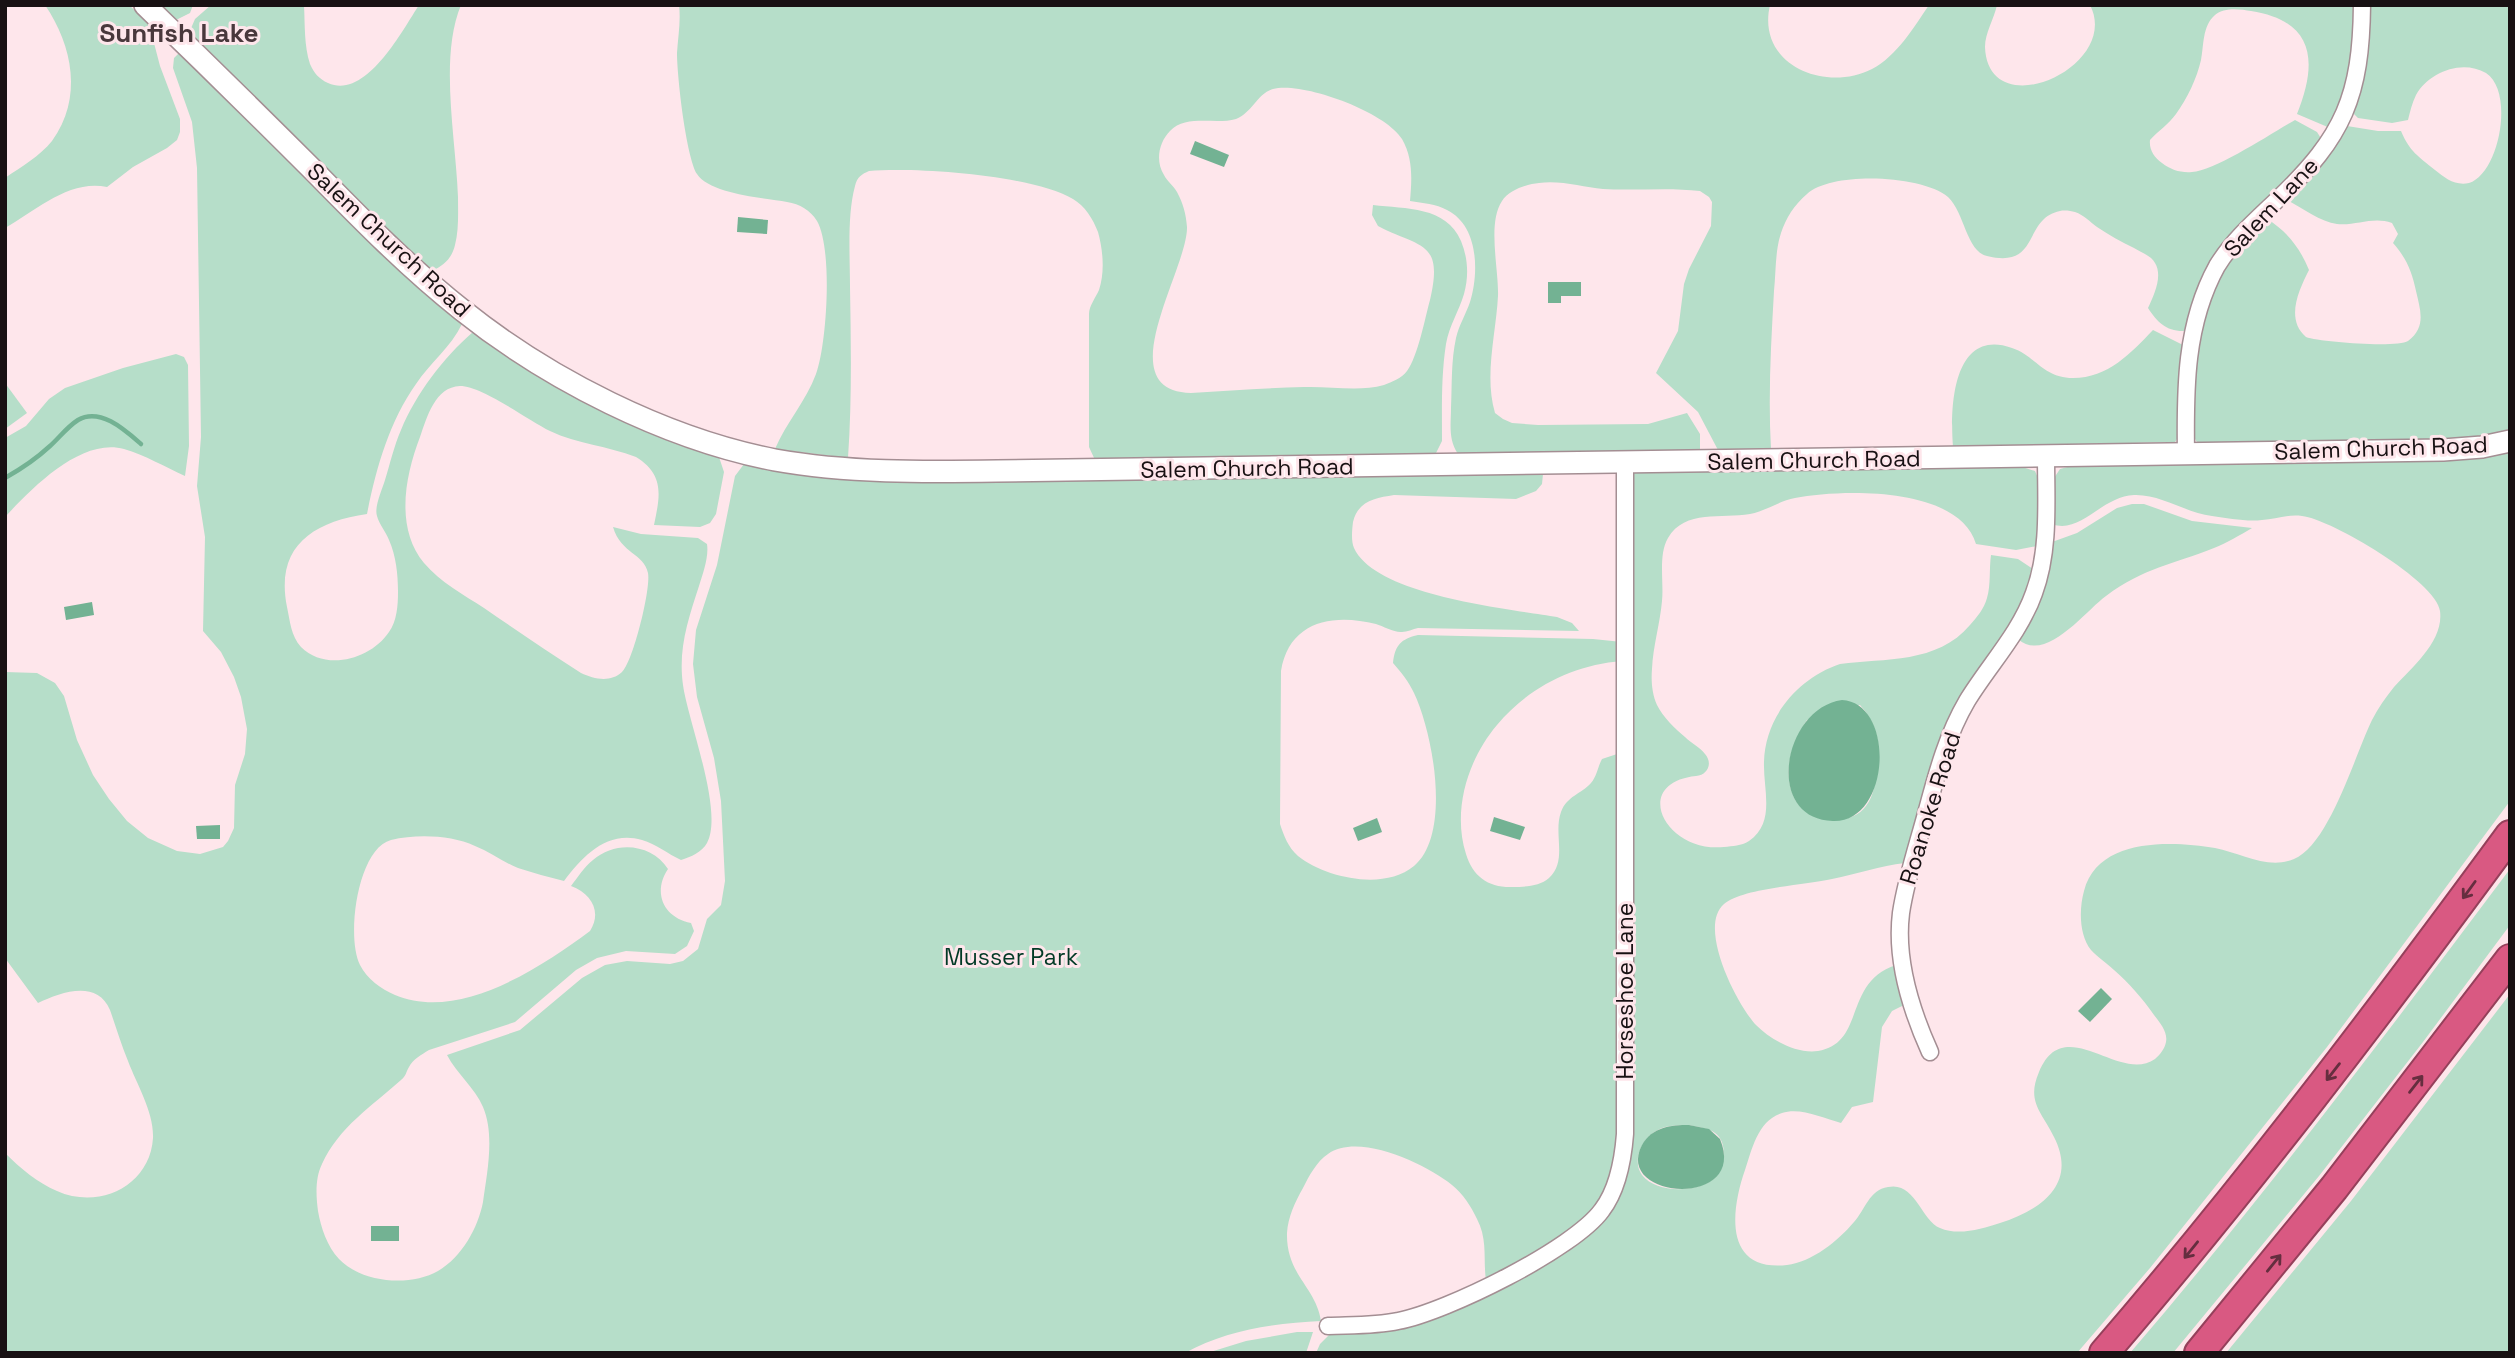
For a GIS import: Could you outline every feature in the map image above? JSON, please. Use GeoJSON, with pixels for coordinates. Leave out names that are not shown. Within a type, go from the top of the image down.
{"type":"FeatureCollection","features":[{"type":"Feature","properties":{"kind":"highway"},"geometry":{"type":"LineString","coordinates":[[2104,1353],[2183,1260],[2343,1059],[2510,835]]}},
{"type":"Feature","properties":{"kind":"highway"},"geometry":{"type":"LineString","coordinates":[[2199,1353],[2365,1150],[2510,959]]}},
{"type":"Feature","properties":{"kind":"street","name":"Salem Church Road"},"geometry":{"type":"LineString","coordinates":[[145,5],[413,269],[461,309],[531,359],[584,388],[661,424],[761,457],[807,465],[910,472],[2443,450],[2482,447],[2510,441]]}},
{"type":"Feature","properties":{"kind":"street","name":"Salem Lane"},"geometry":{"type":"LineString","coordinates":[[2186,454],[2189,355],[2200,306],[2228,249],[2311,166],[2340,125],[2356,79],[2362,5]]}},
{"type":"Feature","properties":{"kind":"street","name":"Roanoke Road"},"geometry":{"type":"LineString","coordinates":[[1930,1052],[1915,1016],[1903,964],[1900,927],[1903,899],[1950,735],[1967,701],[2018,626],[2035,590],[2044,547],[2046,456]]}},
{"type":"Feature","properties":{"kind":"street","name":"Horseshoe Lane"},"geometry":{"type":"LineString","coordinates":[[1328,1326],[1380,1324],[1407,1319],[1477,1291],[1580,1233],[1604,1208],[1616,1181],[1625,1134],[1625,463]]}},
{"type":"Feature","properties":{"kind":"green space"},"geometry":{"type":"Polygon","coordinates":[[[45,5],[129,5],[149,24],[160,66],[180,119],[180,132],[177,140],[167,148],[133,167],[107,187],[93,186],[67,192],[5,228],[5,178],[30,161],[52,141],[68,108],[71,73],[68,55],[55,21],[45,5]]]}},
{"type":"Feature","properties":{"kind":"green space"},"geometry":{"type":"Polygon","coordinates":[[[160,5],[193,5],[190,13],[176,20],[160,5]]]}},
{"type":"Feature","properties":{"kind":"green space"},"geometry":{"type":"Polygon","coordinates":[[[211,5],[304,5],[310,64],[322,80],[342,86],[356,82],[369,73],[393,46],[419,5],[461,5],[454,26],[450,74],[458,227],[454,250],[444,264],[431,271],[189,33],[195,19],[211,5]]]}},
{"type":"Feature","properties":{"kind":"green space"},"geometry":{"type":"Polygon","coordinates":[[[679,5],[1770,5],[1768,26],[1773,44],[1784,58],[1798,69],[1834,78],[1854,76],[1872,69],[1889,57],[1929,5],[1997,5],[1985,42],[1992,71],[2007,83],[2028,85],[2051,79],[2072,67],[2088,49],[2095,28],[2090,5],[2354,5],[2349,68],[2330,128],[2297,114],[2304,95],[2309,61],[2299,34],[2288,24],[2272,16],[2232,9],[2219,12],[2208,25],[2199,67],[2188,95],[2173,118],[2150,140],[2151,150],[2157,158],[2176,170],[2202,170],[2229,159],[2295,120],[2317,132],[2322,140],[2193,303],[2185,331],[2173,330],[2163,325],[2148,308],[2158,280],[2153,261],[2146,254],[2106,233],[2075,212],[2062,211],[2048,216],[2040,223],[2024,250],[2016,256],[2004,258],[1980,253],[1974,247],[1948,197],[1919,184],[1899,180],[1856,179],[1819,187],[1807,194],[1788,217],[1778,247],[1770,370],[1771,449],[1718,450],[1698,412],[1656,373],[1678,331],[1684,284],[1711,226],[1712,202],[1709,197],[1700,191],[1603,189],[1547,182],[1529,185],[1505,197],[1495,221],[1498,296],[1491,384],[1495,413],[1512,423],[1538,425],[1648,424],[1687,413],[1700,434],[1700,450],[1458,454],[1451,432],[1453,355],[1457,333],[1470,302],[1475,278],[1471,238],[1458,217],[1447,210],[1410,201],[1411,169],[1408,154],[1402,139],[1393,129],[1362,109],[1322,94],[1286,88],[1267,91],[1236,119],[1184,123],[1170,131],[1163,141],[1160,152],[1161,170],[1181,200],[1187,227],[1184,246],[1158,325],[1153,351],[1155,372],[1167,387],[1191,393],[1304,387],[1365,388],[1384,385],[1400,378],[1411,364],[1418,347],[1434,280],[1434,266],[1431,256],[1417,243],[1378,226],[1372,215],[1373,205],[1424,211],[1446,221],[1454,230],[1461,241],[1467,267],[1464,294],[1446,344],[1442,441],[1435,455],[1095,460],[1089,447],[1089,314],[1101,283],[1103,261],[1098,232],[1091,218],[1073,199],[1031,184],[974,174],[916,170],[869,171],[860,176],[855,186],[849,236],[851,373],[848,458],[775,449],[812,384],[820,360],[827,297],[822,234],[814,217],[800,206],[725,191],[704,181],[697,174],[689,151],[680,97],[677,53],[679,5]]]}},
{"type":"Feature","properties":{"kind":"green space"},"geometry":{"type":"Polygon","coordinates":[[[2368,5],[2510,5],[2510,429],[2481,436],[2443,440],[2199,443],[2193,434],[2196,366],[2209,301],[2230,260],[2267,219],[2292,241],[2309,270],[2298,295],[2295,313],[2296,322],[2306,337],[2389,344],[2408,341],[2418,330],[2421,318],[2414,284],[2405,260],[2393,243],[2398,234],[2392,223],[2378,220],[2331,223],[2287,200],[2325,160],[2347,126],[2378,131],[2401,131],[2419,157],[2446,178],[2459,183],[2469,183],[2480,176],[2495,149],[2500,132],[2500,97],[2495,83],[2486,73],[2477,69],[2467,67],[2447,70],[2429,80],[2416,95],[2408,120],[2392,123],[2358,118],[2353,113],[2366,64],[2368,5]]]}},
{"type":"Feature","properties":{"kind":"green space","name":"Musser Park"},"geometry":{"type":"Polygon","coordinates":[[[179,53],[406,277],[462,324],[416,384],[398,414],[379,463],[367,514],[330,523],[314,531],[293,553],[287,568],[285,586],[287,607],[295,638],[311,655],[335,660],[360,655],[381,641],[392,628],[397,607],[397,572],[388,537],[377,516],[379,498],[399,436],[414,403],[441,365],[473,332],[526,368],[719,457],[724,472],[716,514],[710,523],[700,527],[654,525],[659,495],[656,479],[652,471],[636,457],[550,431],[492,397],[469,387],[460,386],[444,392],[429,412],[410,468],[405,502],[409,534],[415,549],[430,570],[445,582],[581,673],[602,679],[612,678],[622,672],[631,655],[644,609],[648,581],[646,566],[621,543],[613,527],[641,534],[698,538],[707,544],[705,565],[685,635],[682,672],[686,701],[708,789],[711,829],[702,849],[681,860],[642,840],[629,838],[607,842],[588,854],[564,881],[518,868],[466,842],[412,837],[391,840],[379,847],[363,876],[358,896],[354,935],[356,952],[366,975],[380,987],[395,995],[420,1002],[445,1002],[498,987],[523,975],[590,931],[595,917],[593,904],[585,894],[571,886],[590,863],[612,849],[623,847],[643,850],[661,861],[668,869],[661,887],[663,903],[674,916],[691,923],[694,931],[687,946],[675,954],[626,951],[597,958],[576,970],[515,1022],[429,1050],[415,1059],[403,1078],[337,1139],[320,1169],[317,1181],[318,1211],[325,1236],[339,1259],[349,1267],[373,1278],[400,1281],[427,1276],[447,1265],[468,1241],[477,1222],[483,1202],[489,1130],[480,1100],[447,1055],[520,1030],[582,978],[605,965],[627,961],[670,964],[683,961],[698,949],[707,919],[721,905],[725,881],[721,801],[714,758],[697,697],[693,664],[696,630],[717,565],[735,476],[744,464],[824,478],[910,482],[1543,474],[1542,484],[1536,491],[1516,499],[1394,495],[1374,499],[1359,509],[1353,522],[1354,548],[1367,564],[1388,578],[1446,598],[1557,617],[1572,623],[1579,631],[1418,628],[1399,632],[1376,624],[1344,620],[1329,621],[1303,631],[1293,641],[1281,671],[1280,824],[1289,845],[1298,856],[1324,870],[1355,879],[1371,880],[1402,874],[1414,866],[1426,851],[1433,831],[1436,808],[1432,757],[1414,693],[1393,663],[1397,647],[1407,639],[1418,635],[1622,642],[1622,661],[1586,667],[1553,680],[1523,700],[1497,725],[1478,753],[1471,769],[1465,786],[1461,820],[1466,854],[1473,869],[1483,880],[1504,887],[1541,883],[1555,871],[1558,863],[1558,829],[1564,807],[1591,783],[1602,759],[1620,753],[1620,1145],[1605,1196],[1577,1229],[1486,1281],[1484,1242],[1480,1227],[1475,1214],[1456,1189],[1426,1168],[1392,1153],[1357,1147],[1341,1148],[1324,1157],[1314,1169],[1290,1215],[1287,1233],[1291,1260],[1318,1309],[1321,1321],[1234,1333],[1185,1353],[5,1353],[5,1153],[29,1175],[57,1191],[73,1196],[105,1195],[120,1190],[143,1169],[150,1155],[153,1128],[148,1109],[104,1000],[88,991],[78,991],[57,995],[38,1003],[5,958],[5,672],[37,673],[55,683],[64,696],[77,740],[93,775],[109,799],[127,821],[148,838],[177,851],[200,854],[223,847],[228,841],[234,828],[235,785],[245,754],[247,729],[241,697],[221,652],[203,631],[205,537],[197,486],[201,437],[197,168],[192,122],[173,68],[174,58],[179,53]]]}},
{"type":"Feature","properties":{"kind":"green space"},"geometry":{"type":"Polygon","coordinates":[[[2153,330],[2183,345],[2179,436],[2175,442],[1953,447],[1953,413],[1959,375],[1966,360],[1977,349],[1992,345],[2012,348],[2054,374],[2073,378],[2086,377],[2118,363],[2153,330]]]}},
{"type":"Feature","properties":{"kind":"green space"},"geometry":{"type":"Polygon","coordinates":[[[176,354],[184,357],[188,365],[189,446],[185,476],[124,449],[108,447],[74,458],[58,468],[5,517],[5,438],[26,426],[49,399],[65,388],[123,368],[176,354]]]}},
{"type":"Feature","properties":{"kind":"green space"},"geometry":{"type":"Polygon","coordinates":[[[5,383],[27,413],[5,429],[5,383]]]}},
{"type":"Feature","properties":{"kind":"green space"},"geometry":{"type":"Polygon","coordinates":[[[2510,452],[2510,801],[2327,1047],[2150,1268],[2077,1353],[1316,1353],[1320,1344],[1330,1334],[1344,1330],[1397,1326],[1549,1258],[1620,1183],[1629,482],[1633,473],[2022,467],[2035,471],[2038,478],[2037,546],[2016,550],[1976,544],[1965,525],[1947,511],[1924,502],[1868,493],[1795,498],[1750,514],[1694,519],[1675,529],[1665,545],[1662,560],[1662,601],[1653,660],[1653,692],[1662,714],[1703,752],[1709,765],[1700,775],[1676,781],[1664,791],[1660,803],[1663,816],[1672,829],[1685,839],[1703,846],[1740,845],[1749,841],[1763,825],[1766,805],[1766,745],[1777,715],[1798,689],[1825,670],[1840,664],[1910,657],[1942,647],[1957,638],[1986,602],[1991,555],[2018,559],[2033,569],[2017,613],[1966,689],[1944,732],[1925,787],[1905,863],[1745,894],[1724,904],[1717,915],[1717,947],[1730,984],[1756,1025],[1776,1041],[1810,1051],[1833,1046],[1843,1037],[1850,1025],[1868,984],[1879,973],[1896,965],[1904,1005],[1892,1011],[1882,1027],[1873,1102],[1852,1107],[1841,1123],[1804,1112],[1782,1113],[1767,1122],[1753,1145],[1740,1186],[1735,1219],[1737,1235],[1742,1249],[1751,1259],[1766,1265],[1787,1265],[1806,1260],[1832,1243],[1854,1222],[1876,1192],[1888,1187],[1905,1190],[1933,1224],[1962,1232],[2015,1218],[2029,1211],[2051,1193],[2061,1168],[2060,1154],[2037,1106],[2034,1091],[2039,1072],[2050,1055],[2063,1048],[2077,1048],[2125,1063],[2141,1064],[2155,1059],[2166,1042],[2163,1028],[2145,1003],[2087,944],[2082,929],[2081,906],[2092,873],[2104,861],[2120,852],[2158,844],[2215,848],[2274,863],[2294,859],[2307,850],[2330,818],[2377,711],[2394,687],[2425,653],[2437,633],[2440,611],[2421,584],[2381,554],[2335,528],[2302,516],[2250,520],[2212,516],[2144,495],[2122,497],[2072,524],[2052,524],[2054,478],[2060,469],[2071,466],[2444,461],[2510,452]],[[1860,705],[1807,720],[1796,739],[1790,759],[1789,780],[1796,801],[1810,814],[1830,820],[1851,817],[1859,813],[1871,798],[1878,761],[1878,744],[1871,720],[1860,705]],[[1689,1125],[1662,1128],[1643,1143],[1638,1163],[1642,1175],[1649,1181],[1666,1188],[1686,1189],[1705,1184],[1720,1171],[1724,1150],[1719,1137],[1710,1130],[1689,1125]]]}},
{"type":"Feature","properties":{"kind":"green space"},"geometry":{"type":"Polygon","coordinates":[[[2144,504],[2192,521],[2252,528],[2219,546],[2159,567],[2120,586],[2053,640],[2041,645],[2029,645],[2018,639],[2052,542],[2077,533],[2117,508],[2144,504]]]}},
{"type":"Feature","properties":{"kind":"green space"},"geometry":{"type":"Polygon","coordinates":[[[2510,869],[2510,925],[2319,1176],[2173,1353],[2130,1353],[2277,1175],[2510,869]]]}},
{"type":"Feature","properties":{"kind":"green space"},"geometry":{"type":"Polygon","coordinates":[[[2510,994],[2510,1353],[2226,1353],[2351,1201],[2510,994]]]}},
{"type":"Feature","properties":{"kind":"green space"},"geometry":{"type":"Polygon","coordinates":[[[1297,1332],[1313,1332],[1306,1353],[1207,1353],[1246,1341],[1297,1332]]]}},
{"type":"Feature","properties":{"kind":"shaded area"},"geometry":{"type":"Polygon","coordinates":[[[1195,141],[1229,155],[1224,167],[1190,154],[1195,141]]]}},
{"type":"Feature","properties":{"kind":"shaded area"},"geometry":{"type":"Polygon","coordinates":[[[738,217],[768,220],[767,234],[737,232],[738,217]]]}},
{"type":"Feature","properties":{"kind":"shaded area"},"geometry":{"type":"Polygon","coordinates":[[[1548,282],[1581,282],[1581,296],[1561,296],[1561,303],[1548,303],[1548,282]]]}},
{"type":"Feature","properties":{"kind":"shaded area"},"geometry":{"type":"Polygon","coordinates":[[[92,602],[94,615],[66,620],[64,607],[92,602]]]}},
{"type":"Feature","properties":{"kind":"shaded area"},"geometry":{"type":"Polygon","coordinates":[[[1842,700],[1859,706],[1872,720],[1878,740],[1880,762],[1876,784],[1866,803],[1852,816],[1833,821],[1811,816],[1797,802],[1790,784],[1789,763],[1795,741],[1806,722],[1822,707],[1842,700]]]}},
{"type":"Feature","properties":{"kind":"shaded area"},"geometry":{"type":"Polygon","coordinates":[[[1494,817],[1525,827],[1520,840],[1490,831],[1494,817]]]}},
{"type":"Feature","properties":{"kind":"shaded area"},"geometry":{"type":"Polygon","coordinates":[[[1377,818],[1382,832],[1358,841],[1353,828],[1377,818]]]}},
{"type":"Feature","properties":{"kind":"shaded area"},"geometry":{"type":"Polygon","coordinates":[[[220,825],[220,839],[197,839],[196,826],[220,825]]]}},
{"type":"Feature","properties":{"kind":"shaded area"},"geometry":{"type":"Polygon","coordinates":[[[2101,988],[2112,999],[2090,1022],[2078,1011],[2101,988]]]}},
{"type":"Feature","properties":{"kind":"shaded area"},"geometry":{"type":"Polygon","coordinates":[[[1689,1125],[1709,1129],[1720,1139],[1724,1162],[1716,1177],[1700,1186],[1681,1189],[1662,1186],[1646,1177],[1638,1163],[1646,1139],[1662,1128],[1689,1125]]]}},
{"type":"Feature","properties":{"kind":"shaded area"},"geometry":{"type":"Polygon","coordinates":[[[371,1226],[399,1226],[399,1241],[371,1241],[371,1226]]]}},
{"type":"Feature","properties":{"kind":"waterway"},"geometry":{"type":"LineString","coordinates":[[5,478],[39,455],[74,423],[86,417],[95,416],[112,422],[141,444]]}},
{"type":"Feature","properties":{"kind":"district","name":"Sunfish Lake"},"geometry":{"type":"Point","coordinates":[179,33]}}]}
